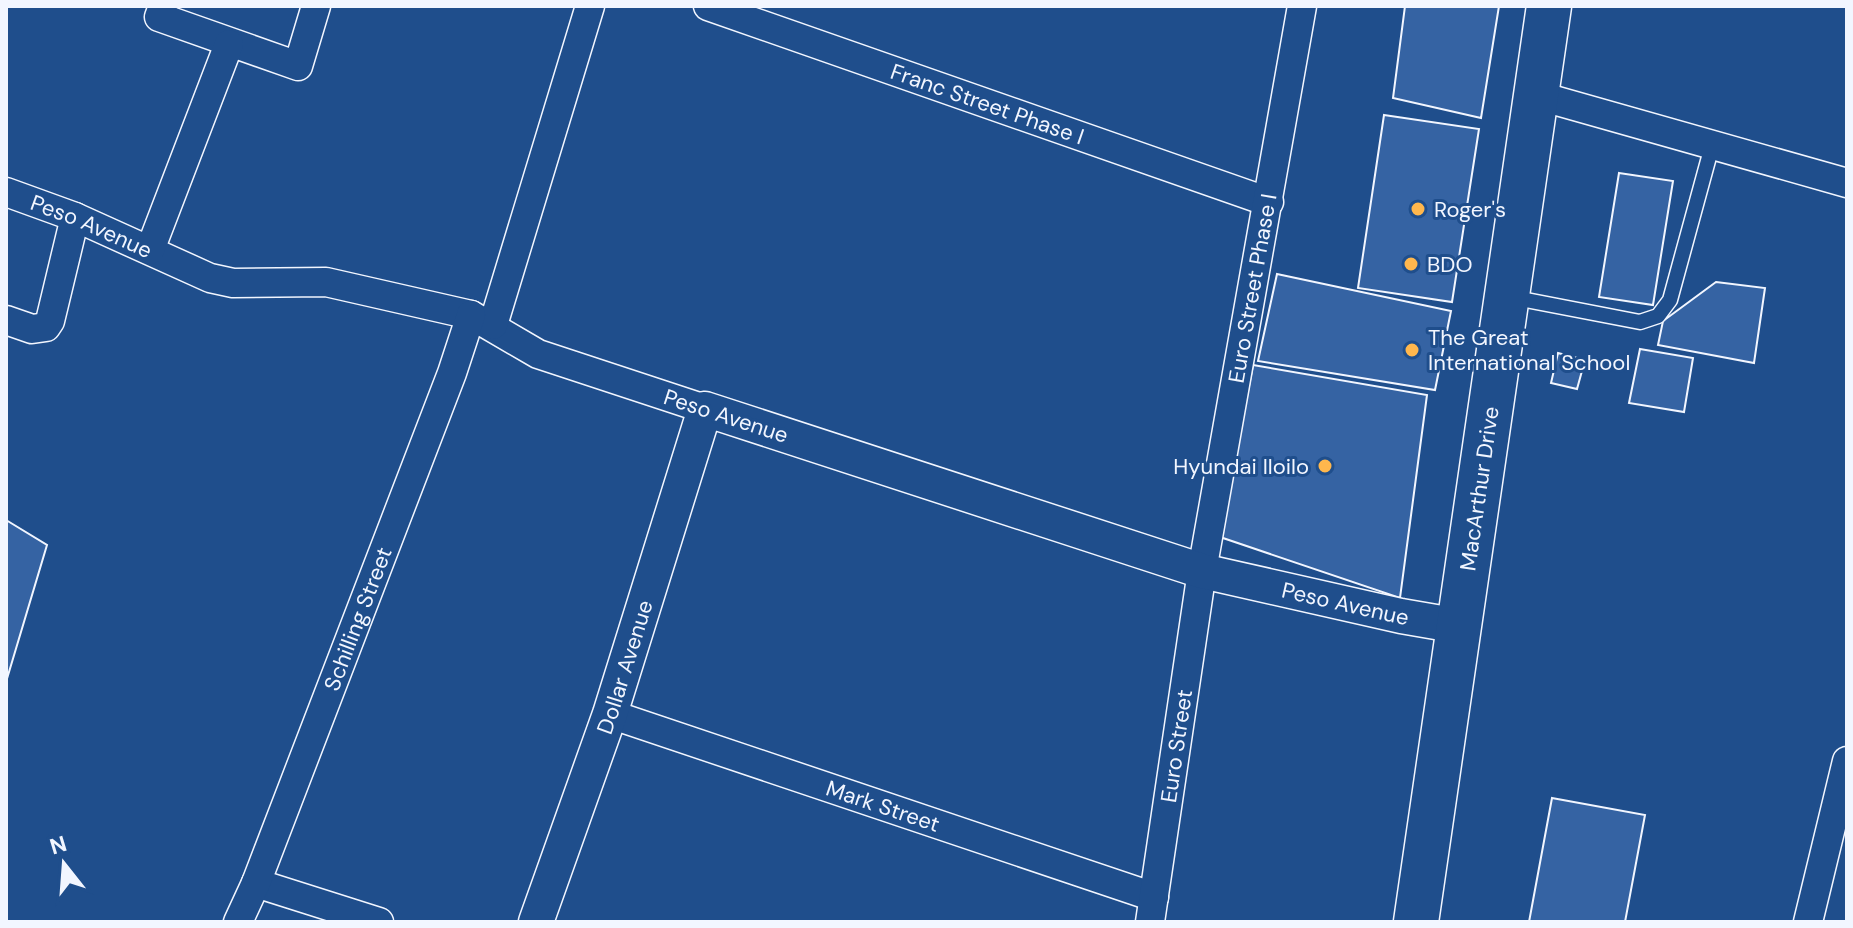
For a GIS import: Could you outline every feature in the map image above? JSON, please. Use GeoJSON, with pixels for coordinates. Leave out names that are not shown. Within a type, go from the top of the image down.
{"type":"FeatureCollection","features":[{"type":"Feature","properties":{"kind":"main road","name":"MacArthur Drive"},"geometry":{"type":"LineString","coordinates":[[1416,922],[1549,6]]}},
{"type":"Feature","properties":{"kind":"street"},"geometry":{"type":"LineString","coordinates":[[163,6],[159,17],[298,66],[316,6]]}},
{"type":"Feature","properties":{"kind":"street","name":"Schilling Street"},"geometry":{"type":"LineString","coordinates":[[238,922],[256,883],[452,373],[482,320],[590,6]]}},
{"type":"Feature","properties":{"kind":"street","name":"Franc Street Phase I"},"geometry":{"type":"LineString","coordinates":[[708,6],[1269,202]]}},
{"type":"Feature","properties":{"kind":"street","name":"Euro Street Phase I"},"geometry":{"type":"LineString","coordinates":[[1202,571],[1302,6]]}},
{"type":"Feature","properties":{"kind":"street"},"geometry":{"type":"LineString","coordinates":[[150,250],[229,44]]}},
{"type":"Feature","properties":{"kind":"street"},"geometry":{"type":"LineString","coordinates":[[1536,95],[1847,183]]}},
{"type":"Feature","properties":{"kind":"street","name":"Peso Avenue"},"geometry":{"type":"LineString","coordinates":[[6,192],[75,217],[198,274],[223,282],[326,282],[482,320],[538,354],[1202,571],[1459,626]]}},
{"type":"Feature","properties":{"kind":"street"},"geometry":{"type":"LineString","coordinates":[[6,320],[32,329],[46,327],[75,217]]}},
{"type":"Feature","properties":{"kind":"street","name":"Dollar Avenue"},"geometry":{"type":"LineString","coordinates":[[536,922],[610,714],[705,409]]}},
{"type":"Feature","properties":{"kind":"street","name":"Euro Street"},"geometry":{"type":"LineString","coordinates":[[1152,910],[1202,571]]}},
{"type":"Feature","properties":{"kind":"street","name":"Mark Street"},"geometry":{"type":"LineString","coordinates":[[610,714],[1152,910]]}},
{"type":"Feature","properties":{"kind":"street"},"geometry":{"type":"LineString","coordinates":[[1808,922],[1847,763]]}},
{"type":"Feature","properties":{"kind":"street"},"geometry":{"type":"LineString","coordinates":[[256,883],[379,922]]}},
{"type":"Feature","properties":{"kind":"lane"},"geometry":{"type":"LineString","coordinates":[[1507,296],[1640,322],[1658,316],[1670,300],[1712,146]]}},
{"type":"Feature","properties":{"kind":"building"},"geometry":{"type":"Polygon","coordinates":[[[1405,6],[1499,6],[1481,118],[1393,98],[1405,6]]]}},
{"type":"Feature","properties":{"kind":"building","name":"Roger's"},"geometry":{"type":"Polygon","coordinates":[[[1384,115],[1479,129],[1452,302],[1358,288],[1384,115]]]}},
{"type":"Feature","properties":{"kind":"building"},"geometry":{"type":"Polygon","coordinates":[[[1619,173],[1673,181],[1653,305],[1599,297],[1619,173]]]}},
{"type":"Feature","properties":{"kind":"building"},"geometry":{"type":"Polygon","coordinates":[[[1277,274],[1451,311],[1435,390],[1258,361],[1277,274]]]}},
{"type":"Feature","properties":{"kind":"building"},"geometry":{"type":"Polygon","coordinates":[[[1716,282],[1765,288],[1754,363],[1658,345],[1663,321],[1716,282]]]}},
{"type":"Feature","properties":{"kind":"building"},"geometry":{"type":"Polygon","coordinates":[[[1640,349],[1693,358],[1684,412],[1629,403],[1640,349]]]}},
{"type":"Feature","properties":{"kind":"building"},"geometry":{"type":"Polygon","coordinates":[[[1558,353],[1585,360],[1577,389],[1551,383],[1558,353]]]}},
{"type":"Feature","properties":{"kind":"building","name":"Hyundai Iloilo"},"geometry":{"type":"Polygon","coordinates":[[[1253,365],[1427,395],[1400,598],[1220,537],[1253,365]]]}},
{"type":"Feature","properties":{"kind":"building"},"geometry":{"type":"Polygon","coordinates":[[[6,520],[47,545],[6,682],[6,520]]]}},
{"type":"Feature","properties":{"kind":"building"},"geometry":{"type":"Polygon","coordinates":[[[1552,798],[1645,815],[1625,922],[1529,922],[1552,798]]]}},
{"type":"Feature","properties":{"kind":"place","name":"Roger's"},"geometry":{"type":"Point","coordinates":[1418,209]}},
{"type":"Feature","properties":{"kind":"place","name":"BDO"},"geometry":{"type":"Point","coordinates":[1411,264]}},
{"type":"Feature","properties":{"kind":"place","name":"The Great International School"},"geometry":{"type":"Point","coordinates":[1412,350]}},
{"type":"Feature","properties":{"kind":"place","name":"Hyundai Iloilo"},"geometry":{"type":"Point","coordinates":[1325,466]}}]}
